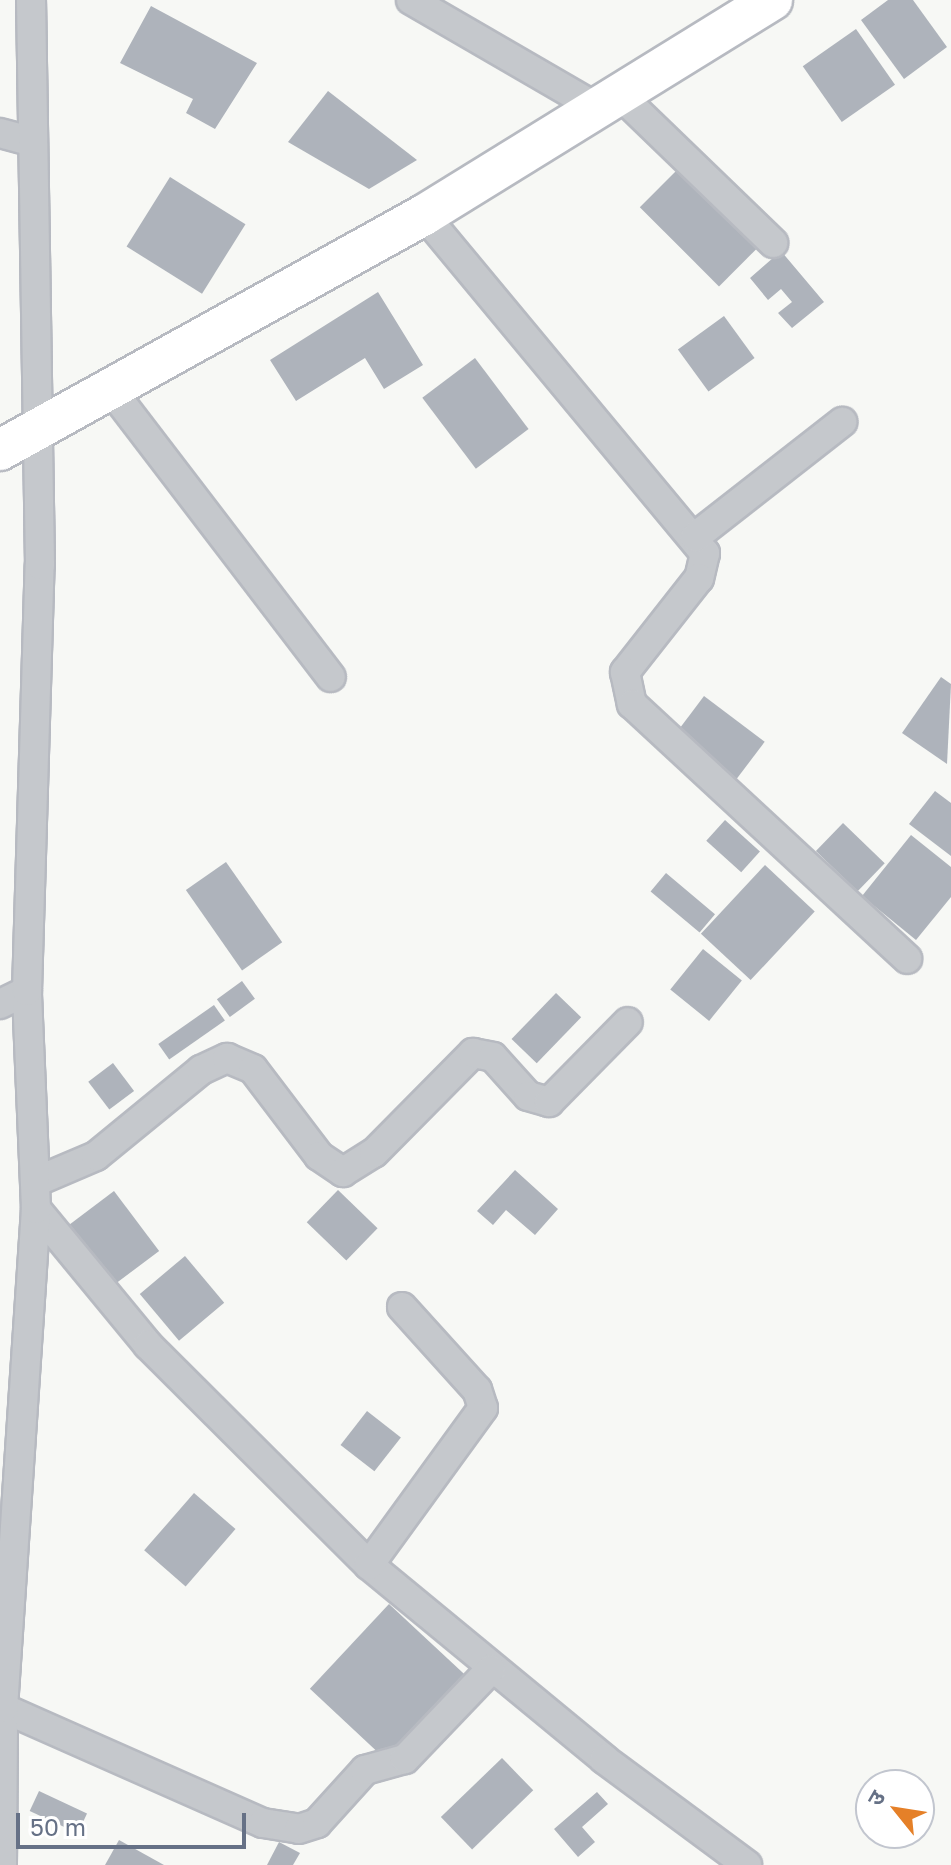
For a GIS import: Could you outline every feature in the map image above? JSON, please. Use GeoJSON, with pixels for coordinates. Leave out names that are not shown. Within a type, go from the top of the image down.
{"type":"FeatureCollection","features":[{"type":"Feature","properties":{"kind":"street"},"geometry":{"type":"LineString","coordinates":[[2,1865],[3,1708],[35,1196],[27,991],[38,429],[29,141],[31,0]]}},
{"type":"Feature","properties":{"kind":"street"},"geometry":{"type":"LineString","coordinates":[[411,0],[610,102],[773,243]]}},
{"type":"Feature","properties":{"kind":"street"},"geometry":{"type":"LineString","coordinates":[[0,450],[424,215],[772,0]]}},
{"type":"Feature","properties":{"kind":"street"},"geometry":{"type":"LineString","coordinates":[[0,133],[29,141]]}},
{"type":"Feature","properties":{"kind":"street"},"geometry":{"type":"LineString","coordinates":[[424,215],[695,537],[705,553],[703,569],[625,672],[625,690],[907,959]]}},
{"type":"Feature","properties":{"kind":"street"},"geometry":{"type":"LineString","coordinates":[[109,387],[331,677]]}},
{"type":"Feature","properties":{"kind":"street"},"geometry":{"type":"LineString","coordinates":[[695,537],[842,422]]}},
{"type":"Feature","properties":{"kind":"street"},"geometry":{"type":"LineString","coordinates":[[0,1004],[27,991]]}},
{"type":"Feature","properties":{"kind":"street"},"geometry":{"type":"LineString","coordinates":[[35,1196],[96,1156],[201,1070],[227,1058],[253,1069],[319,1156],[343,1172],[374,1153],[473,1053],[493,1057],[528,1096],[549,1102],[628,1022]]}},
{"type":"Feature","properties":{"kind":"street"},"geometry":{"type":"LineString","coordinates":[[35,1196],[148,1345],[369,1565],[491,1669],[747,1865]]}},
{"type":"Feature","properties":{"kind":"street"},"geometry":{"type":"LineString","coordinates":[[369,1565],[483,1408],[477,1390],[402,1307]]}},
{"type":"Feature","properties":{"kind":"street"},"geometry":{"type":"LineString","coordinates":[[3,1708],[263,1823],[299,1829],[317,1823],[365,1770],[413,1752],[491,1669]]}},
{"type":"Feature","properties":{"kind":"building"},"geometry":{"type":"Polygon","coordinates":[[[888,0],[913,0],[947,47],[904,79],[861,20],[888,0]]]}},
{"type":"Feature","properties":{"kind":"building"},"geometry":{"type":"Polygon","coordinates":[[[151,6],[257,63],[215,129],[186,113],[193,99],[120,63],[151,6]]]}},
{"type":"Feature","properties":{"kind":"building"},"geometry":{"type":"Polygon","coordinates":[[[856,29],[895,85],[842,122],[803,66],[856,29]]]}},
{"type":"Feature","properties":{"kind":"building"},"geometry":{"type":"Polygon","coordinates":[[[328,91],[417,160],[369,189],[288,142],[328,91]]]}},
{"type":"Feature","properties":{"kind":"building"},"geometry":{"type":"Polygon","coordinates":[[[678,169],[757,248],[719,286],[640,207],[678,169]]]}},
{"type":"Feature","properties":{"kind":"building"},"geometry":{"type":"Polygon","coordinates":[[[170,177],[245,224],[202,294],[127,247],[170,177]]]}},
{"type":"Feature","properties":{"kind":"building"},"geometry":{"type":"Polygon","coordinates":[[[781,251],[824,302],[792,328],[778,313],[792,302],[781,289],[768,300],[750,278],[781,251]]]}},
{"type":"Feature","properties":{"kind":"building"},"geometry":{"type":"Polygon","coordinates":[[[378,292],[423,365],[384,389],[365,358],[296,401],[270,360],[378,292]]]}},
{"type":"Feature","properties":{"kind":"building"},"geometry":{"type":"Polygon","coordinates":[[[724,316],[755,358],[708,392],[678,350],[724,316]]]}},
{"type":"Feature","properties":{"kind":"building"},"geometry":{"type":"Polygon","coordinates":[[[475,358],[529,429],[476,469],[422,398],[475,358]]]}},
{"type":"Feature","properties":{"kind":"building"},"geometry":{"type":"Polygon","coordinates":[[[941,677],[951,684],[947,764],[902,733],[941,677]]]}},
{"type":"Feature","properties":{"kind":"building"},"geometry":{"type":"Polygon","coordinates":[[[704,696],[765,742],[732,785],[672,739],[704,696]]]}},
{"type":"Feature","properties":{"kind":"building"},"geometry":{"type":"Polygon","coordinates":[[[935,791],[951,803],[951,856],[909,824],[935,791]]]}},
{"type":"Feature","properties":{"kind":"building"},"geometry":{"type":"Polygon","coordinates":[[[725,820],[760,851],[741,872],[706,841],[725,820]]]}},
{"type":"Feature","properties":{"kind":"building"},"geometry":{"type":"Polygon","coordinates":[[[843,823],[885,863],[858,891],[816,851],[843,823]]]}},
{"type":"Feature","properties":{"kind":"building"},"geometry":{"type":"Polygon","coordinates":[[[911,835],[951,867],[951,897],[916,940],[862,896],[911,835]]]}},
{"type":"Feature","properties":{"kind":"building"},"geometry":{"type":"Polygon","coordinates":[[[226,862],[282,942],[242,970],[186,890],[226,862]]]}},
{"type":"Feature","properties":{"kind":"building"},"geometry":{"type":"Polygon","coordinates":[[[765,865],[815,911],[751,980],[701,934],[765,865]]]}},
{"type":"Feature","properties":{"kind":"building"},"geometry":{"type":"Polygon","coordinates":[[[666,873],[715,914],[700,933],[651,891],[666,873]]]}},
{"type":"Feature","properties":{"kind":"building"},"geometry":{"type":"Polygon","coordinates":[[[703,949],[742,980],[709,1021],[670,989],[703,949]]]}},
{"type":"Feature","properties":{"kind":"building"},"geometry":{"type":"Polygon","coordinates":[[[242,981],[255,999],[230,1017],[217,999],[242,981]]]}},
{"type":"Feature","properties":{"kind":"building"},"geometry":{"type":"Polygon","coordinates":[[[556,993],[581,1017],[537,1063],[512,1039],[556,993]]]}},
{"type":"Feature","properties":{"kind":"building"},"geometry":{"type":"Polygon","coordinates":[[[214,1005],[225,1021],[169,1060],[158,1044],[214,1005]]]}},
{"type":"Feature","properties":{"kind":"building"},"geometry":{"type":"Polygon","coordinates":[[[113,1063],[134,1091],[109,1110],[88,1082],[113,1063]]]}},
{"type":"Feature","properties":{"kind":"building"},"geometry":{"type":"Polygon","coordinates":[[[515,1170],[558,1209],[535,1235],[506,1210],[493,1225],[477,1211],[515,1170]]]}},
{"type":"Feature","properties":{"kind":"building"},"geometry":{"type":"Polygon","coordinates":[[[338,1190],[378,1228],[346,1261],[307,1222],[338,1190]]]}},
{"type":"Feature","properties":{"kind":"building"},"geometry":{"type":"Polygon","coordinates":[[[114,1191],[159,1251],[114,1285],[69,1225],[114,1191]]]}},
{"type":"Feature","properties":{"kind":"building"},"geometry":{"type":"Polygon","coordinates":[[[185,1256],[224,1303],[179,1341],[140,1294],[185,1256]]]}},
{"type":"Feature","properties":{"kind":"building"},"geometry":{"type":"Polygon","coordinates":[[[367,1411],[401,1437],[374,1471],[341,1445],[367,1411]]]}},
{"type":"Feature","properties":{"kind":"building"},"geometry":{"type":"Polygon","coordinates":[[[194,1493],[236,1529],[186,1586],[144,1550],[194,1493]]]}},
{"type":"Feature","properties":{"kind":"building"},"geometry":{"type":"Polygon","coordinates":[[[389,1604],[469,1678],[390,1763],[310,1689],[389,1604]]]}},
{"type":"Feature","properties":{"kind":"building"},"geometry":{"type":"Polygon","coordinates":[[[502,1758],[533,1790],[472,1849],[441,1817],[502,1758]]]}},
{"type":"Feature","properties":{"kind":"building"},"geometry":{"type":"Polygon","coordinates":[[[39,1791],[87,1813],[78,1833],[30,1811],[39,1791]]]}},
{"type":"Feature","properties":{"kind":"building"},"geometry":{"type":"Polygon","coordinates":[[[597,1792],[608,1804],[582,1827],[595,1842],[578,1857],[554,1829],[597,1792]]]}},
{"type":"Feature","properties":{"kind":"building"},"geometry":{"type":"Polygon","coordinates":[[[119,1840],[164,1865],[105,1865],[119,1840]]]}},
{"type":"Feature","properties":{"kind":"building"},"geometry":{"type":"Polygon","coordinates":[[[279,1842],[300,1853],[293,1865],[267,1865],[279,1842]]]}}]}
